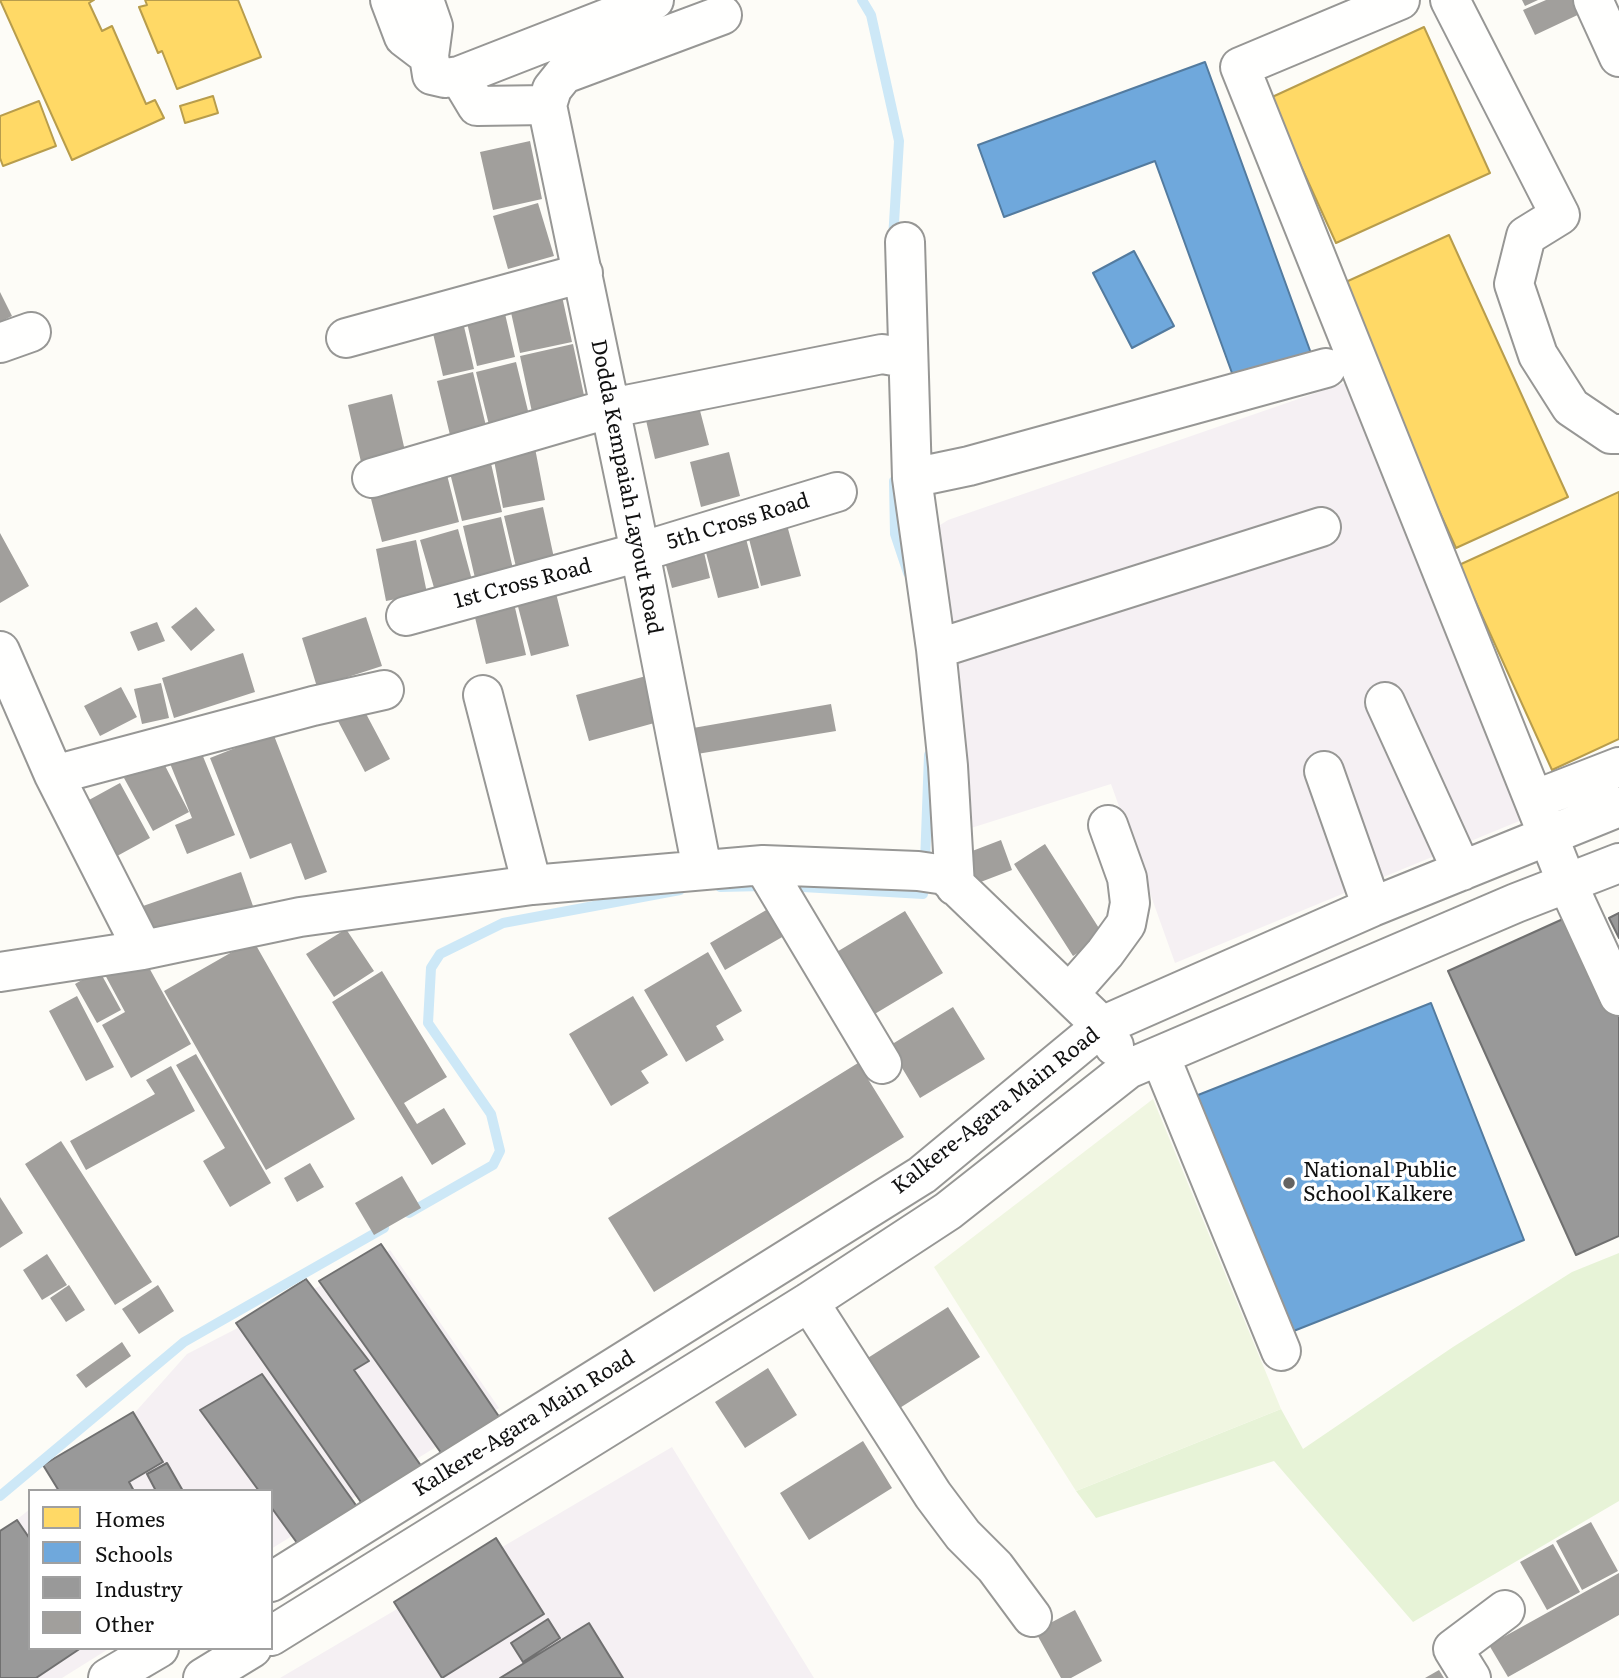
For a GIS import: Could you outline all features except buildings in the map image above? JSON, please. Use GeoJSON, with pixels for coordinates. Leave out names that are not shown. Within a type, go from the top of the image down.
{"type":"FeatureCollection","features":[{"type":"Feature","properties":{"kind":"street"},"geometry":{"type":"LineString","coordinates":[[390,0],[431,56],[477,106],[547,105],[552,89],[564,74],[722,15]]}},
{"type":"Feature","properties":{"kind":"street"},"geometry":{"type":"LineString","coordinates":[[424,0],[433,26],[431,56]]}},
{"type":"Feature","properties":{"kind":"street"},"geometry":{"type":"LineString","coordinates":[[431,56],[654,0]]}},
{"type":"Feature","properties":{"kind":"street"},"geometry":{"type":"LineString","coordinates":[[1400,0],[1240,67],[1567,883],[1619,996]]}},
{"type":"Feature","properties":{"kind":"street"},"geometry":{"type":"LineString","coordinates":[[1450,0],[1560,215],[1526,236],[1514,284],[1538,355],[1571,407],[1611,434],[1619,434]]}},
{"type":"Feature","properties":{"kind":"street"},"geometry":{"type":"LineString","coordinates":[[1593,0],[1619,57]]}},
{"type":"Feature","properties":{"kind":"street","name":"Dodda Kempaiah Layout Road"},"geometry":{"type":"LineString","coordinates":[[547,105],[611,408],[702,869]]}},
{"type":"Feature","properties":{"kind":"street"},"geometry":{"type":"LineString","coordinates":[[905,242],[896,355],[936,649],[948,766],[939,878]]}},
{"type":"Feature","properties":{"kind":"street"},"geometry":{"type":"LineString","coordinates":[[346,338],[583,273]]}},
{"type":"Feature","properties":{"kind":"street"},"geometry":{"type":"LineString","coordinates":[[372,478],[611,408],[896,355]]}},
{"type":"Feature","properties":{"kind":"street"},"geometry":{"type":"LineString","coordinates":[[912,478],[969,466],[1326,368]]}},
{"type":"Feature","properties":{"kind":"street","name":"5th Cross Road"},"geometry":{"type":"LineString","coordinates":[[640,552],[837,492]]}},
{"type":"Feature","properties":{"kind":"street"},"geometry":{"type":"LineString","coordinates":[[936,649],[1321,527]]}},
{"type":"Feature","properties":{"kind":"street","name":"1st Cross Road"},"geometry":{"type":"LineString","coordinates":[[406,616],[640,552]]}},
{"type":"Feature","properties":{"kind":"street"},"geometry":{"type":"LineString","coordinates":[[0,651],[54,775],[143,950]]}},
{"type":"Feature","properties":{"kind":"street"},"geometry":{"type":"LineString","coordinates":[[54,775],[300,709],[384,690]]}},
{"type":"Feature","properties":{"kind":"street"},"geometry":{"type":"LineString","coordinates":[[483,695],[532,886]]}},
{"type":"Feature","properties":{"kind":"street"},"geometry":{"type":"LineString","coordinates":[[1385,702],[1462,871]]}},
{"type":"Feature","properties":{"kind":"street"},"geometry":{"type":"LineString","coordinates":[[1534,800],[1619,767]]}},
{"type":"Feature","properties":{"kind":"street"},"geometry":{"type":"LineString","coordinates":[[1324,771],[1372,907]]}},
{"type":"Feature","properties":{"kind":"street","name":"Kalkere-Agara Main Road"},"geometry":{"type":"LineString","coordinates":[[273,1581],[922,1175],[1102,1026],[1372,907],[1619,807]]}},
{"type":"Feature","properties":{"kind":"street"},"geometry":{"type":"LineString","coordinates":[[1069,994],[1126,924],[1130,903],[1127,878],[1108,825]]}},
{"type":"Feature","properties":{"kind":"street"},"geometry":{"type":"LineString","coordinates":[[273,1635],[809,1302],[948,1211],[1144,1063],[1516,903],[1619,863]]}},
{"type":"Feature","properties":{"kind":"street"},"geometry":{"type":"LineString","coordinates":[[0,972],[143,950],[300,917],[532,886],[702,869],[773,881],[939,878],[1144,1063],[1281,1351]]}},
{"type":"Feature","properties":{"kind":"street"},"geometry":{"type":"LineString","coordinates":[[773,881],[881,1063]]}},
{"type":"Feature","properties":{"kind":"street"},"geometry":{"type":"LineString","coordinates":[[809,1302],[933,1495],[963,1535],[995,1567],[1032,1617]]}},
{"type":"Feature","properties":{"kind":"street"},"geometry":{"type":"LineString","coordinates":[[1471,1678],[1453,1649],[1505,1610]]}},
{"type":"Feature","properties":{"kind":"street"},"geometry":{"type":"LineString","coordinates":[[108,1678],[156,1650]]}},
{"type":"Feature","properties":{"kind":"street"},"geometry":{"type":"LineString","coordinates":[[203,1678],[249,1650]]}},
{"type":"Feature","properties":{"kind":"shaded area"},"geometry":{"type":"Polygon","coordinates":[[[1362,377],[1546,810],[1175,963],[1111,784],[971,828],[929,532],[948,520],[1362,377]]]}},
{"type":"Feature","properties":{"kind":"shaded area"},"geometry":{"type":"Polygon","coordinates":[[[390,1250],[499,1408],[273,1548],[273,1489],[53,1489],[106,1445],[187,1354],[390,1250]]]}},
{"type":"Feature","properties":{"kind":"shaded area"},"geometry":{"type":"Polygon","coordinates":[[[672,1447],[814,1678],[280,1678],[672,1447]]]}},
{"type":"Feature","properties":{"kind":"shaded area"},"geometry":{"type":"Polygon","coordinates":[[[28,1511],[28,1650],[107,1650],[62,1678],[0,1678],[0,1533],[28,1511]]]}},
{"type":"Feature","properties":{"kind":"green space"},"geometry":{"type":"Polygon","coordinates":[[[1153,1099],[1281,1409],[1076,1491],[934,1267],[1153,1099]]]}},
{"type":"Feature","properties":{"kind":"green space"},"geometry":{"type":"Polygon","coordinates":[[[1619,1253],[1619,1501],[1413,1622],[1274,1461],[1096,1518],[1076,1491],[1281,1409],[1303,1449],[1453,1347],[1572,1272],[1619,1253]]]}},
{"type":"Feature","properties":{"kind":"waterway"},"geometry":{"type":"LineString","coordinates":[[862,0],[871,15],[899,141],[893,239]]}},
{"type":"Feature","properties":{"kind":"waterway"},"geometry":{"type":"LineString","coordinates":[[894,481],[895,534],[908,573]]}},
{"type":"Feature","properties":{"kind":"waterway"},"geometry":{"type":"LineString","coordinates":[[925,863],[929,755]]}},
{"type":"Feature","properties":{"kind":"waterway"},"geometry":{"type":"LineString","coordinates":[[786,886],[923,894],[924,881]]}},
{"type":"Feature","properties":{"kind":"waterway"},"geometry":{"type":"LineString","coordinates":[[720,887],[764,886]]}},
{"type":"Feature","properties":{"kind":"waterway"},"geometry":{"type":"LineString","coordinates":[[409,1213],[493,1165],[500,1151],[491,1114],[428,1023],[431,968],[440,954],[503,923],[680,890]]}},
{"type":"Feature","properties":{"kind":"waterway"},"geometry":{"type":"LineString","coordinates":[[0,1496],[184,1342],[384,1228]]}},
{"type":"Feature","properties":{"kind":"place","name":"National Public School Kalkere"},"geometry":{"type":"Point","coordinates":[1289,1183]}}]}
